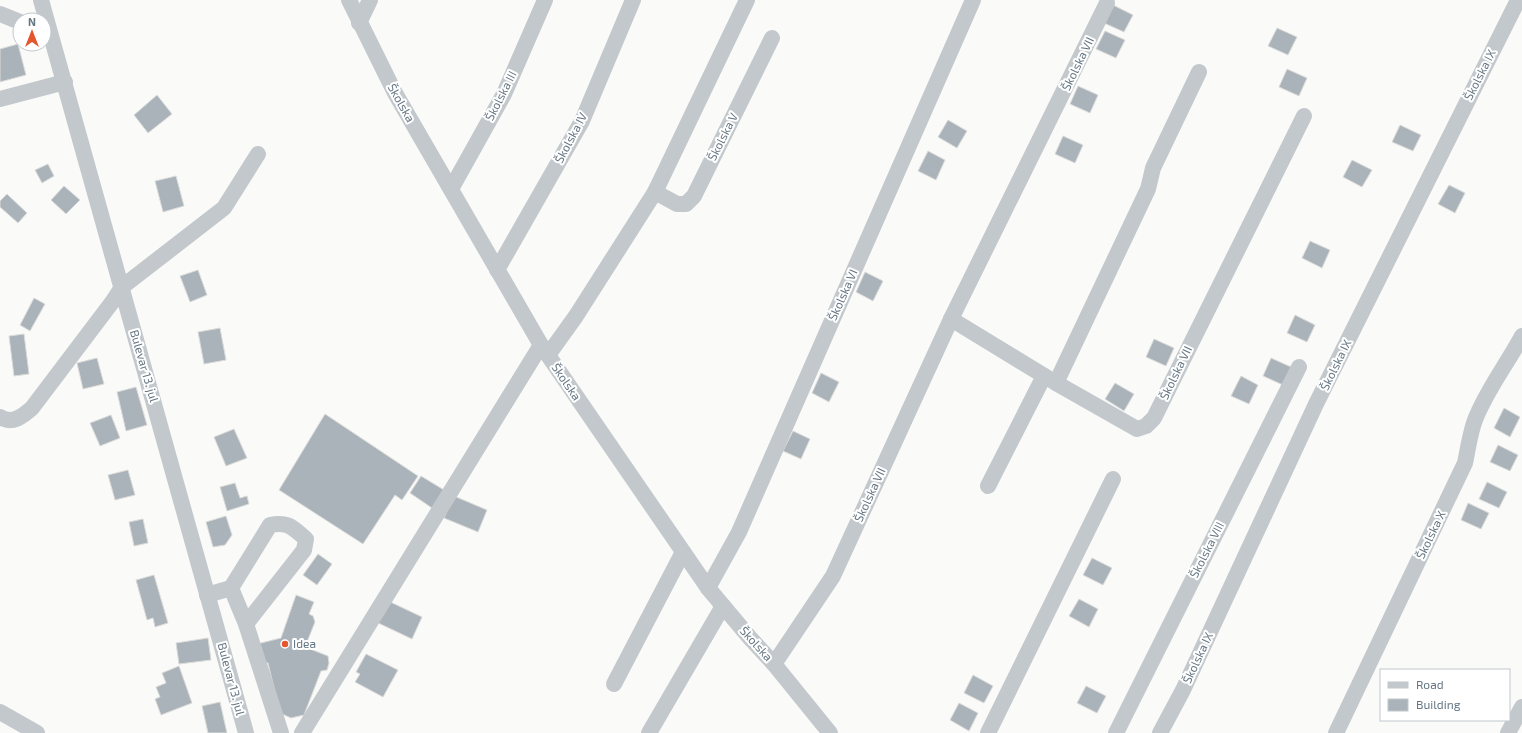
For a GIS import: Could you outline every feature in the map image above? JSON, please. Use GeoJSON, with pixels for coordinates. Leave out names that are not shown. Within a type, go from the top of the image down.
{"type":"FeatureCollection","features":[{"type":"Feature","properties":{"kind":"street","name":"Bulevar 13. jul"},"geometry":{"type":"LineString","coordinates":[[42,0],[44,12]]}},
{"type":"Feature","properties":{"kind":"street","name":"Školska"},"geometry":{"type":"LineString","coordinates":[[349,0],[359,23],[395,93],[496,270],[544,350],[708,588],[774,664],[830,733]]}},
{"type":"Feature","properties":{"kind":"street"},"geometry":{"type":"LineString","coordinates":[[359,23],[370,0]]}},
{"type":"Feature","properties":{"kind":"street","name":"Školska III"},"geometry":{"type":"LineString","coordinates":[[451,189],[504,94],[545,0]]}},
{"type":"Feature","properties":{"kind":"street","name":"Školska IV"},"geometry":{"type":"LineString","coordinates":[[496,270],[582,120],[633,0]]}},
{"type":"Feature","properties":{"kind":"street"},"geometry":{"type":"LineString","coordinates":[[302,733],[544,350],[576,316],[655,192],[747,0]]}},
{"type":"Feature","properties":{"kind":"street","name":"Školska VI"},"geometry":{"type":"LineString","coordinates":[[708,588],[739,532],[973,0]]}},
{"type":"Feature","properties":{"kind":"street","name":"Školska IX"},"geometry":{"type":"LineString","coordinates":[[1160,733],[1183,690],[1316,404],[1518,0]]}},
{"type":"Feature","properties":{"kind":"street","name":"Školska VII"},"geometry":{"type":"LineString","coordinates":[[774,664],[833,576],[951,319],[1108,3]]}},
{"type":"Feature","properties":{"kind":"street"},"geometry":{"type":"LineString","coordinates":[[0,14],[12,19]]}},
{"type":"Feature","properties":{"kind":"street","name":"Školska V"},"geometry":{"type":"LineString","coordinates":[[655,192],[677,204],[686,204],[694,196],[772,38]]}},
{"type":"Feature","properties":{"kind":"street","name":"Bulevar 13. jul"},"geometry":{"type":"LineString","coordinates":[[52,45],[65,82],[246,733]]}},
{"type":"Feature","properties":{"kind":"street"},"geometry":{"type":"LineString","coordinates":[[988,486],[1050,380],[1148,189],[1153,168],[1199,72]]}},
{"type":"Feature","properties":{"kind":"street"},"geometry":{"type":"LineString","coordinates":[[0,99],[65,82]]}},
{"type":"Feature","properties":{"kind":"street","name":"Školska VII"},"geometry":{"type":"LineString","coordinates":[[951,319],[1050,380],[1137,429],[1146,426],[1154,418],[1304,116]]}},
{"type":"Feature","properties":{"kind":"street"},"geometry":{"type":"LineString","coordinates":[[0,417],[4,419],[19,419],[32,408],[122,287],[224,208],[258,154]]}},
{"type":"Feature","properties":{"kind":"street","name":"Školska X"},"geometry":{"type":"LineString","coordinates":[[1336,733],[1465,463],[1474,422],[1483,402],[1522,336]]}},
{"type":"Feature","properties":{"kind":"street","name":"Školska VIII"},"geometry":{"type":"LineString","coordinates":[[1116,733],[1299,367]]}},
{"type":"Feature","properties":{"kind":"street"},"geometry":{"type":"LineString","coordinates":[[988,733],[1113,479]]}},
{"type":"Feature","properties":{"kind":"street"},"geometry":{"type":"LineString","coordinates":[[207,594],[231,588],[270,525],[278,523],[289,525],[306,539],[304,550],[246,624]]}},
{"type":"Feature","properties":{"kind":"street"},"geometry":{"type":"LineString","coordinates":[[614,684],[683,552]]}},
{"type":"Feature","properties":{"kind":"street"},"geometry":{"type":"LineString","coordinates":[[231,588],[246,624],[281,733]]}},
{"type":"Feature","properties":{"kind":"street"},"geometry":{"type":"LineString","coordinates":[[649,733],[723,606]]}},
{"type":"Feature","properties":{"kind":"street"},"geometry":{"type":"LineString","coordinates":[[1508,733],[1522,707]]}},
{"type":"Feature","properties":{"kind":"street"},"geometry":{"type":"LineString","coordinates":[[0,712],[19,729],[37,733]]}},
{"type":"Feature","properties":{"kind":"building"},"geometry":{"type":"Polygon","coordinates":[[[1113,5],[1133,15],[1124,32],[1104,23],[1113,5]]]}},
{"type":"Feature","properties":{"kind":"building"},"geometry":{"type":"Polygon","coordinates":[[[1277,28],[1297,37],[1288,55],[1268,46],[1277,28]]]}},
{"type":"Feature","properties":{"kind":"building"},"geometry":{"type":"Polygon","coordinates":[[[1105,31],[1125,40],[1116,58],[1096,49],[1105,31]]]}},
{"type":"Feature","properties":{"kind":"building"},"geometry":{"type":"Polygon","coordinates":[[[12,46],[12,52],[20,52],[26,75],[0,82],[0,49],[12,46]]]}},
{"type":"Feature","properties":{"kind":"building"},"geometry":{"type":"Polygon","coordinates":[[[1287,69],[1307,78],[1299,96],[1279,87],[1287,69]]]}},
{"type":"Feature","properties":{"kind":"building"},"geometry":{"type":"Polygon","coordinates":[[[1078,86],[1098,95],[1090,113],[1070,104],[1078,86]]]}},
{"type":"Feature","properties":{"kind":"building"},"geometry":{"type":"Polygon","coordinates":[[[157,95],[172,114],[148,133],[134,115],[157,95]]]}},
{"type":"Feature","properties":{"kind":"building"},"geometry":{"type":"Polygon","coordinates":[[[948,120],[967,131],[957,148],[938,137],[948,120]]]}},
{"type":"Feature","properties":{"kind":"building"},"geometry":{"type":"Polygon","coordinates":[[[1400,125],[1421,135],[1413,151],[1392,142],[1400,125]]]}},
{"type":"Feature","properties":{"kind":"building"},"geometry":{"type":"Polygon","coordinates":[[[1063,136],[1083,145],[1075,163],[1055,154],[1063,136]]]}},
{"type":"Feature","properties":{"kind":"building"},"geometry":{"type":"Polygon","coordinates":[[[928,151],[945,160],[936,180],[918,171],[928,151]]]}},
{"type":"Feature","properties":{"kind":"building"},"geometry":{"type":"Polygon","coordinates":[[[1352,160],[1372,170],[1362,187],[1343,177],[1352,160]]]}},
{"type":"Feature","properties":{"kind":"building"},"geometry":{"type":"Polygon","coordinates":[[[48,164],[54,176],[42,183],[35,170],[48,164]]]}},
{"type":"Feature","properties":{"kind":"building"},"geometry":{"type":"Polygon","coordinates":[[[176,176],[184,206],[163,212],[155,181],[176,176]]]}},
{"type":"Feature","properties":{"kind":"building"},"geometry":{"type":"Polygon","coordinates":[[[1449,185],[1465,193],[1455,213],[1438,204],[1449,185]]]}},
{"type":"Feature","properties":{"kind":"building"},"geometry":{"type":"Polygon","coordinates":[[[64,186],[80,200],[66,214],[51,200],[64,186]]]}},
{"type":"Feature","properties":{"kind":"building"},"geometry":{"type":"Polygon","coordinates":[[[7,194],[27,213],[18,223],[0,207],[0,201],[7,194]]]}},
{"type":"Feature","properties":{"kind":"building"},"geometry":{"type":"Polygon","coordinates":[[[1310,241],[1330,250],[1322,268],[1302,258],[1310,241]]]}},
{"type":"Feature","properties":{"kind":"building"},"geometry":{"type":"Polygon","coordinates":[[[198,270],[207,295],[190,302],[180,276],[198,270]]]}},
{"type":"Feature","properties":{"kind":"building"},"geometry":{"type":"Polygon","coordinates":[[[865,272],[883,281],[873,301],[856,292],[865,272]]]}},
{"type":"Feature","properties":{"kind":"building"},"geometry":{"type":"Polygon","coordinates":[[[34,298],[45,304],[30,331],[20,325],[34,298]]]}},
{"type":"Feature","properties":{"kind":"building"},"geometry":{"type":"Polygon","coordinates":[[[1295,315],[1315,325],[1307,342],[1287,333],[1295,315]]]}},
{"type":"Feature","properties":{"kind":"building"},"geometry":{"type":"Polygon","coordinates":[[[220,328],[226,360],[204,364],[198,332],[220,328]]]}},
{"type":"Feature","properties":{"kind":"building"},"geometry":{"type":"Polygon","coordinates":[[[24,334],[29,374],[14,376],[9,336],[24,334]]]}},
{"type":"Feature","properties":{"kind":"building"},"geometry":{"type":"Polygon","coordinates":[[[1154,339],[1174,348],[1166,366],[1146,357],[1154,339]]]}},
{"type":"Feature","properties":{"kind":"building"},"geometry":{"type":"Polygon","coordinates":[[[97,358],[104,384],[83,389],[77,363],[97,358]]]}},
{"type":"Feature","properties":{"kind":"building"},"geometry":{"type":"Polygon","coordinates":[[[1271,358],[1291,367],[1283,385],[1263,376],[1271,358]]]}},
{"type":"Feature","properties":{"kind":"building"},"geometry":{"type":"Polygon","coordinates":[[[821,373],[839,382],[829,402],[812,393],[821,373]]]}},
{"type":"Feature","properties":{"kind":"building"},"geometry":{"type":"Polygon","coordinates":[[[1241,376],[1258,385],[1249,404],[1231,396],[1241,376]]]}},
{"type":"Feature","properties":{"kind":"building"},"geometry":{"type":"Polygon","coordinates":[[[1115,383],[1134,394],[1124,411],[1105,399],[1115,383]]]}},
{"type":"Feature","properties":{"kind":"building"},"geometry":{"type":"Polygon","coordinates":[[[136,387],[147,425],[126,431],[117,392],[136,387]]]}},
{"type":"Feature","properties":{"kind":"building"},"geometry":{"type":"Polygon","coordinates":[[[1504,408],[1520,417],[1510,437],[1494,428],[1504,408]]]}},
{"type":"Feature","properties":{"kind":"building"},"geometry":{"type":"Polygon","coordinates":[[[325,414],[418,476],[402,500],[395,495],[363,544],[279,490],[325,414]]]}},
{"type":"Feature","properties":{"kind":"building"},"geometry":{"type":"Polygon","coordinates":[[[111,415],[120,438],[100,446],[90,423],[111,415]]]}},
{"type":"Feature","properties":{"kind":"building"},"geometry":{"type":"Polygon","coordinates":[[[234,429],[247,458],[226,466],[214,437],[234,429]]]}},
{"type":"Feature","properties":{"kind":"building"},"geometry":{"type":"Polygon","coordinates":[[[793,431],[810,439],[801,459],[783,451],[793,431]]]}},
{"type":"Feature","properties":{"kind":"building"},"geometry":{"type":"Polygon","coordinates":[[[1498,445],[1518,455],[1510,471],[1490,462],[1498,445]]]}},
{"type":"Feature","properties":{"kind":"building"},"geometry":{"type":"Polygon","coordinates":[[[128,470],[135,495],[115,500],[108,475],[128,470]]]}},
{"type":"Feature","properties":{"kind":"building"},"geometry":{"type":"Polygon","coordinates":[[[421,476],[444,490],[432,508],[410,493],[421,476]]]}},
{"type":"Feature","properties":{"kind":"building"},"geometry":{"type":"Polygon","coordinates":[[[1487,482],[1507,492],[1499,508],[1479,499],[1487,482]]]}},
{"type":"Feature","properties":{"kind":"building"},"geometry":{"type":"Polygon","coordinates":[[[235,483],[240,498],[247,496],[249,504],[227,511],[220,487],[235,483]]]}},
{"type":"Feature","properties":{"kind":"building"},"geometry":{"type":"Polygon","coordinates":[[[454,496],[487,510],[478,532],[444,518],[454,496]]]}},
{"type":"Feature","properties":{"kind":"building"},"geometry":{"type":"Polygon","coordinates":[[[1468,503],[1489,513],[1481,529],[1461,520],[1468,503]]]}},
{"type":"Feature","properties":{"kind":"building"},"geometry":{"type":"Polygon","coordinates":[[[226,516],[232,535],[225,545],[213,547],[206,522],[226,516]]]}},
{"type":"Feature","properties":{"kind":"building"},"geometry":{"type":"Polygon","coordinates":[[[143,519],[148,543],[134,546],[129,522],[143,519]]]}},
{"type":"Feature","properties":{"kind":"building"},"geometry":{"type":"Polygon","coordinates":[[[318,554],[332,564],[317,585],[303,575],[318,554]]]}},
{"type":"Feature","properties":{"kind":"building"},"geometry":{"type":"Polygon","coordinates":[[[1092,558],[1112,568],[1103,585],[1083,575],[1092,558]]]}},
{"type":"Feature","properties":{"kind":"building"},"geometry":{"type":"Polygon","coordinates":[[[154,575],[168,623],[155,627],[153,618],[147,620],[136,580],[154,575]]]}},
{"type":"Feature","properties":{"kind":"building"},"geometry":{"type":"Polygon","coordinates":[[[296,595],[314,602],[309,614],[313,616],[315,622],[305,647],[328,656],[329,663],[327,670],[321,671],[304,715],[291,718],[280,713],[268,663],[261,661],[257,644],[281,638],[296,595]]]}},
{"type":"Feature","properties":{"kind":"building"},"geometry":{"type":"Polygon","coordinates":[[[384,599],[422,617],[412,639],[374,621],[384,599]]]}},
{"type":"Feature","properties":{"kind":"building"},"geometry":{"type":"Polygon","coordinates":[[[1079,599],[1098,609],[1089,627],[1069,616],[1079,599]]]}},
{"type":"Feature","properties":{"kind":"building"},"geometry":{"type":"Polygon","coordinates":[[[208,638],[211,660],[179,664],[176,643],[208,638]]]}},
{"type":"Feature","properties":{"kind":"building"},"geometry":{"type":"Polygon","coordinates":[[[366,654],[398,670],[383,697],[355,682],[360,674],[356,672],[366,654]]]}},
{"type":"Feature","properties":{"kind":"building"},"geometry":{"type":"Polygon","coordinates":[[[179,666],[192,703],[161,715],[155,699],[160,697],[156,687],[166,683],[162,673],[179,666]]]}},
{"type":"Feature","properties":{"kind":"building"},"geometry":{"type":"Polygon","coordinates":[[[973,675],[993,686],[984,703],[964,693],[973,675]]]}},
{"type":"Feature","properties":{"kind":"building"},"geometry":{"type":"Polygon","coordinates":[[[1086,686],[1106,696],[1097,713],[1077,703],[1086,686]]]}},
{"type":"Feature","properties":{"kind":"building"},"geometry":{"type":"Polygon","coordinates":[[[220,702],[227,733],[208,733],[202,706],[220,702]]]}},
{"type":"Feature","properties":{"kind":"building"},"geometry":{"type":"Polygon","coordinates":[[[959,703],[978,713],[969,731],[950,720],[959,703]]]}},
{"type":"Feature","properties":{"kind":"place","name":"Idea"},"geometry":{"type":"Point","coordinates":[285,644]}}]}
